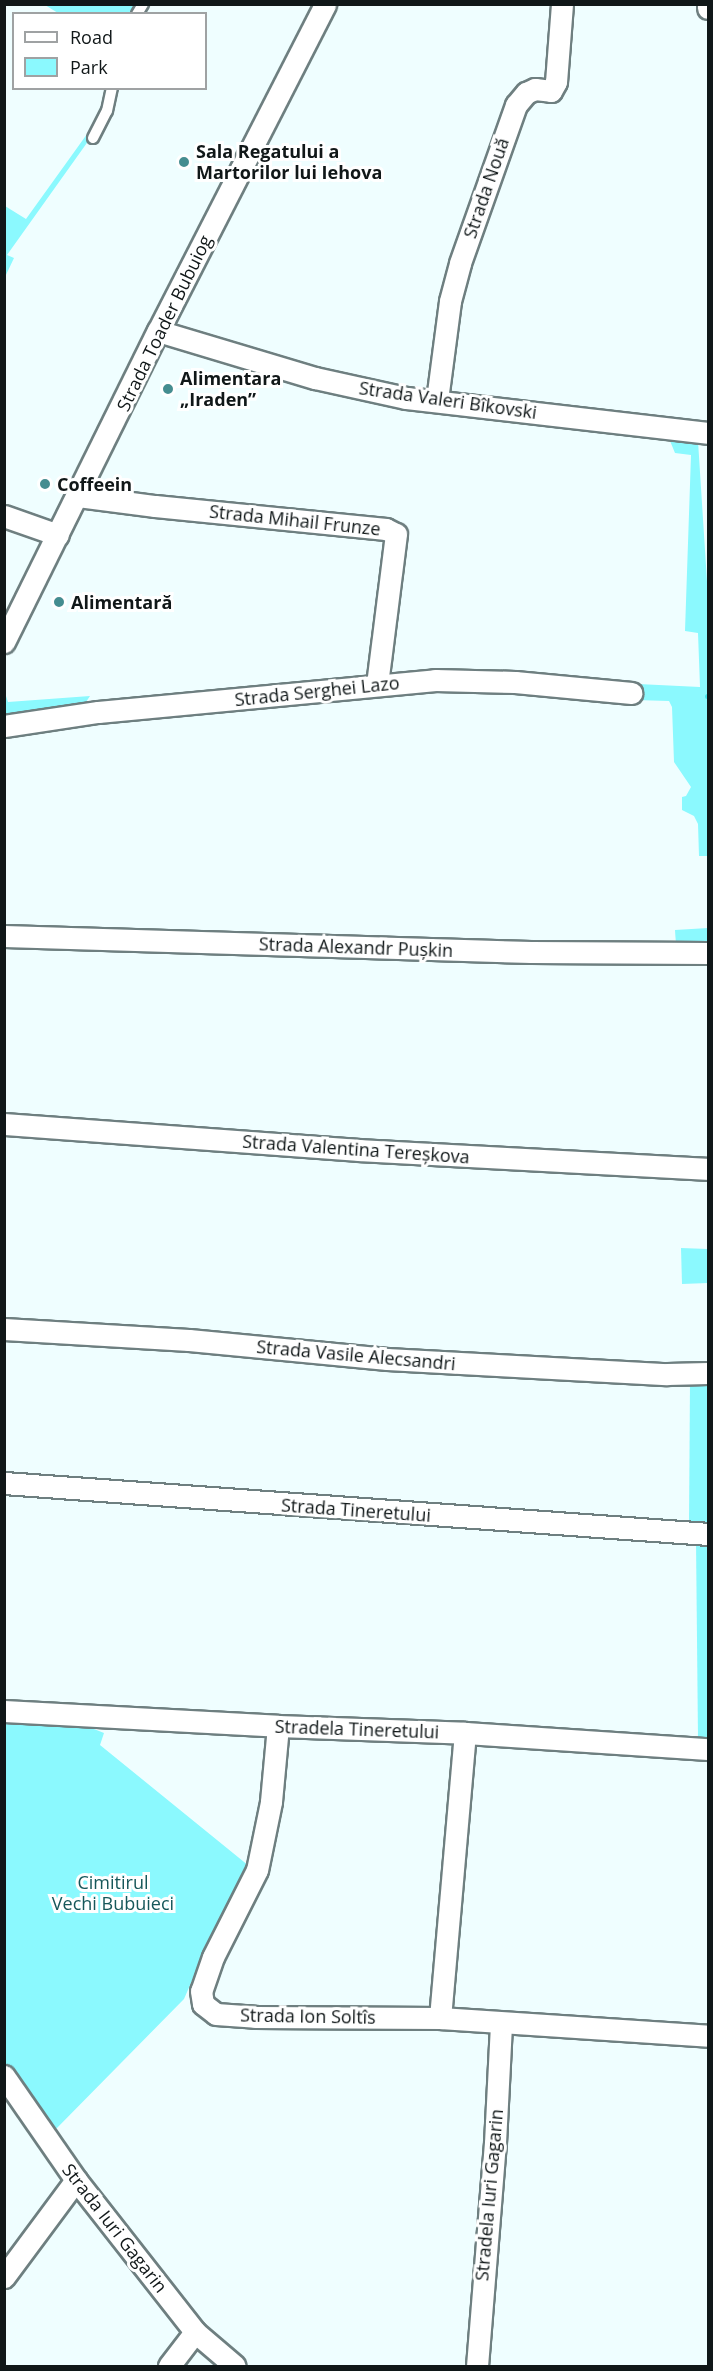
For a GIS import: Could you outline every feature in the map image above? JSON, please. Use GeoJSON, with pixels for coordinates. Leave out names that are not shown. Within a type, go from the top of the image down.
{"type":"FeatureCollection","features":[{"type":"Feature","properties":{"kind":"street","name":"Strada Toader Bubuiog"},"geometry":{"type":"LineString","coordinates":[[4,642],[158,331],[325,4]]}},
{"type":"Feature","properties":{"kind":"street","name":"Strada Nouă"},"geometry":{"type":"LineString","coordinates":[[437,400],[450,301],[460,263],[516,105],[526,93],[535,89],[551,91],[556,82],[562,4]]}},
{"type":"Feature","properties":{"kind":"street","name":"Strada Valeri Bîkovski"},"geometry":{"type":"LineString","coordinates":[[158,331],[315,378],[406,398],[437,400],[646,428],[708,433]]}},
{"type":"Feature","properties":{"kind":"street","name":"Strada Mihail Frunze"},"geometry":{"type":"LineString","coordinates":[[78,496],[386,529],[396,534],[377,685]]}},
{"type":"Feature","properties":{"kind":"street"},"geometry":{"type":"LineString","coordinates":[[4,516],[58,535]]}},
{"type":"Feature","properties":{"kind":"street","name":"Strada Serghei Lazo"},"geometry":{"type":"LineString","coordinates":[[4,726],[98,712],[435,681],[515,682],[631,693]]}},
{"type":"Feature","properties":{"kind":"street","name":"Strada Alexandr Pușkin"},"geometry":{"type":"LineString","coordinates":[[4,936],[531,952],[708,953]]}},
{"type":"Feature","properties":{"kind":"street","name":"Strada Valentina Tereșkova"},"geometry":{"type":"LineString","coordinates":[[4,1124],[359,1150],[708,1169]]}},
{"type":"Feature","properties":{"kind":"street","name":"Strada Vasile Alecsandri"},"geometry":{"type":"LineString","coordinates":[[4,1329],[189,1340],[387,1359],[667,1374],[708,1373]]}},
{"type":"Feature","properties":{"kind":"street","name":"Strada Tineretului"},"geometry":{"type":"LineString","coordinates":[[4,1483],[708,1534]]}},
{"type":"Feature","properties":{"kind":"street","name":"Stradela Tineretului"},"geometry":{"type":"LineString","coordinates":[[4,1711],[278,1726],[465,1733],[708,1749]]}},
{"type":"Feature","properties":{"kind":"street","name":"Strada Ion Soltîs"},"geometry":{"type":"LineString","coordinates":[[278,1726],[271,1802],[257,1870],[213,1957],[201,1991],[203,2004],[216,2014],[255,2017],[440,2018],[501,2024],[610,2027],[708,2036]]}},
{"type":"Feature","properties":{"kind":"street"},"geometry":{"type":"LineString","coordinates":[[440,2018],[465,1733]]}},
{"type":"Feature","properties":{"kind":"street","name":"Stradela Iuri Gagarin"},"geometry":{"type":"LineString","coordinates":[[477,2367],[495,2143],[501,2024]]}},
{"type":"Feature","properties":{"kind":"street","name":"Strada Iuri Gagarin"},"geometry":{"type":"LineString","coordinates":[[5,2079],[76,2181],[195,2332],[235,2367]]}},
{"type":"Feature","properties":{"kind":"street"},"geometry":{"type":"LineString","coordinates":[[4,2277],[76,2181]]}},
{"type":"Feature","properties":{"kind":"street"},"geometry":{"type":"LineString","coordinates":[[169,2367],[195,2332]]}},
{"type":"Feature","properties":{"kind":"lane"},"geometry":{"type":"LineString","coordinates":[[93,138],[107,111],[112,90]]}},
{"type":"Feature","properties":{"kind":"green space"},"geometry":{"type":"Polygon","coordinates":[[[45,5],[138,5],[133,12],[56,12],[45,5]]]}},
{"type":"Feature","properties":{"kind":"green space"},"geometry":{"type":"Polygon","coordinates":[[[100,116],[89,140],[7,255],[14,258],[5,277],[5,206],[26,219],[100,116]]]}},
{"type":"Feature","properties":{"kind":"green space"},"geometry":{"type":"Polygon","coordinates":[[[668,436],[698,441],[708,597],[708,856],[699,856],[698,824],[694,816],[682,810],[682,797],[686,796],[691,787],[674,762],[672,707],[669,701],[635,700],[638,684],[700,687],[698,633],[685,631],[691,455],[675,453],[668,436]]]}},
{"type":"Feature","properties":{"kind":"green space"},"geometry":{"type":"Polygon","coordinates":[[[4,690],[8,702],[90,696],[84,705],[5,717],[4,690]]]}},
{"type":"Feature","properties":{"kind":"green space"},"geometry":{"type":"Polygon","coordinates":[[[708,928],[708,943],[676,945],[675,930],[708,928]]]}},
{"type":"Feature","properties":{"kind":"green space"},"geometry":{"type":"Polygon","coordinates":[[[681,1248],[708,1249],[708,1283],[682,1284],[681,1248]]]}},
{"type":"Feature","properties":{"kind":"green space"},"geometry":{"type":"Polygon","coordinates":[[[708,1381],[708,1526],[689,1526],[690,1382],[708,1381]]]}},
{"type":"Feature","properties":{"kind":"green space"},"geometry":{"type":"Polygon","coordinates":[[[696,1540],[708,1540],[708,1738],[698,1739],[696,1540]]]}},
{"type":"Feature","properties":{"kind":"green space","name":"Cimitirul Vechi Bubuieci"},"geometry":{"type":"Polygon","coordinates":[[[4,1716],[69,1719],[104,1733],[100,1745],[249,1866],[210,1939],[184,1999],[54,2131],[5,2063],[4,1716]]]}},
{"type":"Feature","properties":{"kind":"place","name":"Sala Regatului a Martorilor lui Iehova"},"geometry":{"type":"Point","coordinates":[184,162]}},
{"type":"Feature","properties":{"kind":"place","name":"Alimentara „Iraden”"},"geometry":{"type":"Point","coordinates":[168,389]}},
{"type":"Feature","properties":{"kind":"place","name":"Coffeein"},"geometry":{"type":"Point","coordinates":[45,484]}},
{"type":"Feature","properties":{"kind":"place","name":"Alimentară"},"geometry":{"type":"Point","coordinates":[59,602]}}]}
